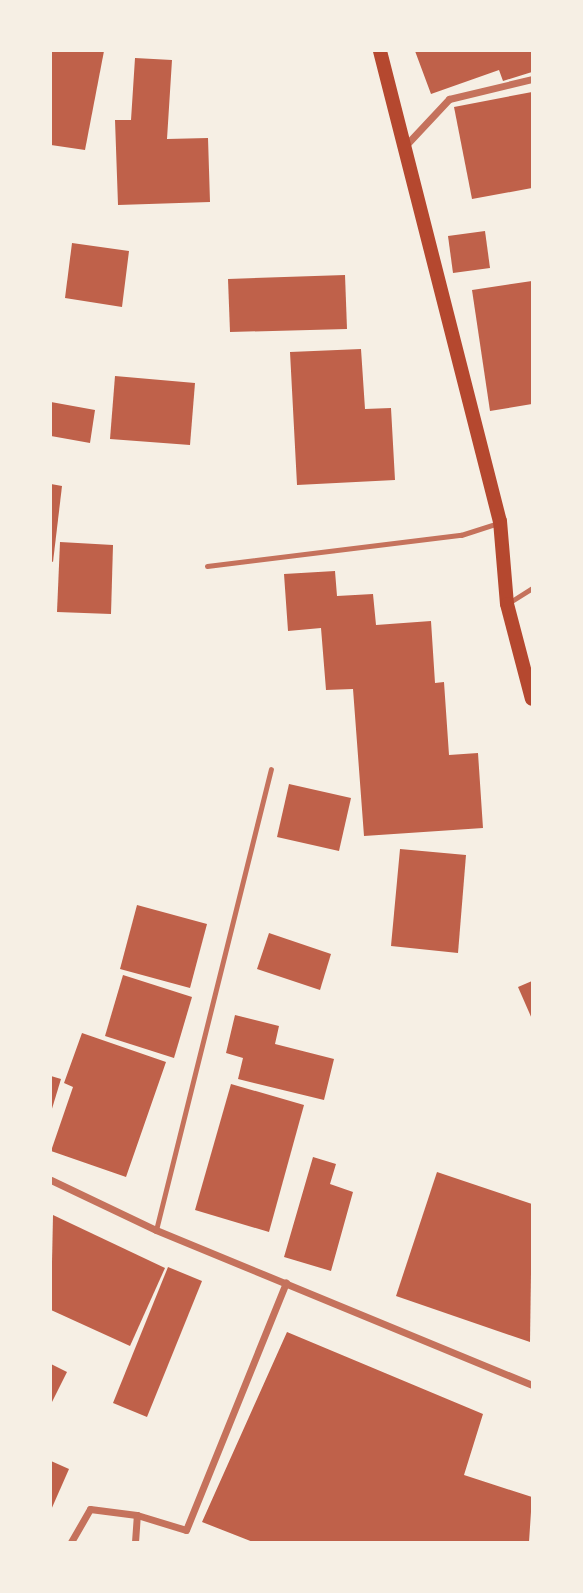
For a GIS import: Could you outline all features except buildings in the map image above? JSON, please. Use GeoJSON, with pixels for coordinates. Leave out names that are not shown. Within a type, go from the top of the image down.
{"type":"FeatureCollection","features":[{"type":"Feature","properties":{"kind":"main road"},"geometry":{"type":"LineString","coordinates":[[380,51],[500,522],[507,604],[532,699]]}},
{"type":"Feature","properties":{"kind":"street"},"geometry":{"type":"LineString","coordinates":[[406,145],[449,99],[532,79]]}},
{"type":"Feature","properties":{"kind":"street"},"geometry":{"type":"LineString","coordinates":[[51,1180],[156,1230],[532,1385]]}},
{"type":"Feature","properties":{"kind":"street"},"geometry":{"type":"LineString","coordinates":[[71,1542],[90,1509],[137,1515],[186,1530],[286,1282]]}},
{"type":"Feature","properties":{"kind":"street"},"geometry":{"type":"LineString","coordinates":[[135,1542],[137,1515]]}},
{"type":"Feature","properties":{"kind":"lane"},"geometry":{"type":"LineString","coordinates":[[207,566],[461,535],[500,522]]}},
{"type":"Feature","properties":{"kind":"lane"},"geometry":{"type":"LineString","coordinates":[[507,604],[532,587]]}},
{"type":"Feature","properties":{"kind":"lane"},"geometry":{"type":"LineString","coordinates":[[156,1230],[271,769]]}}]}
